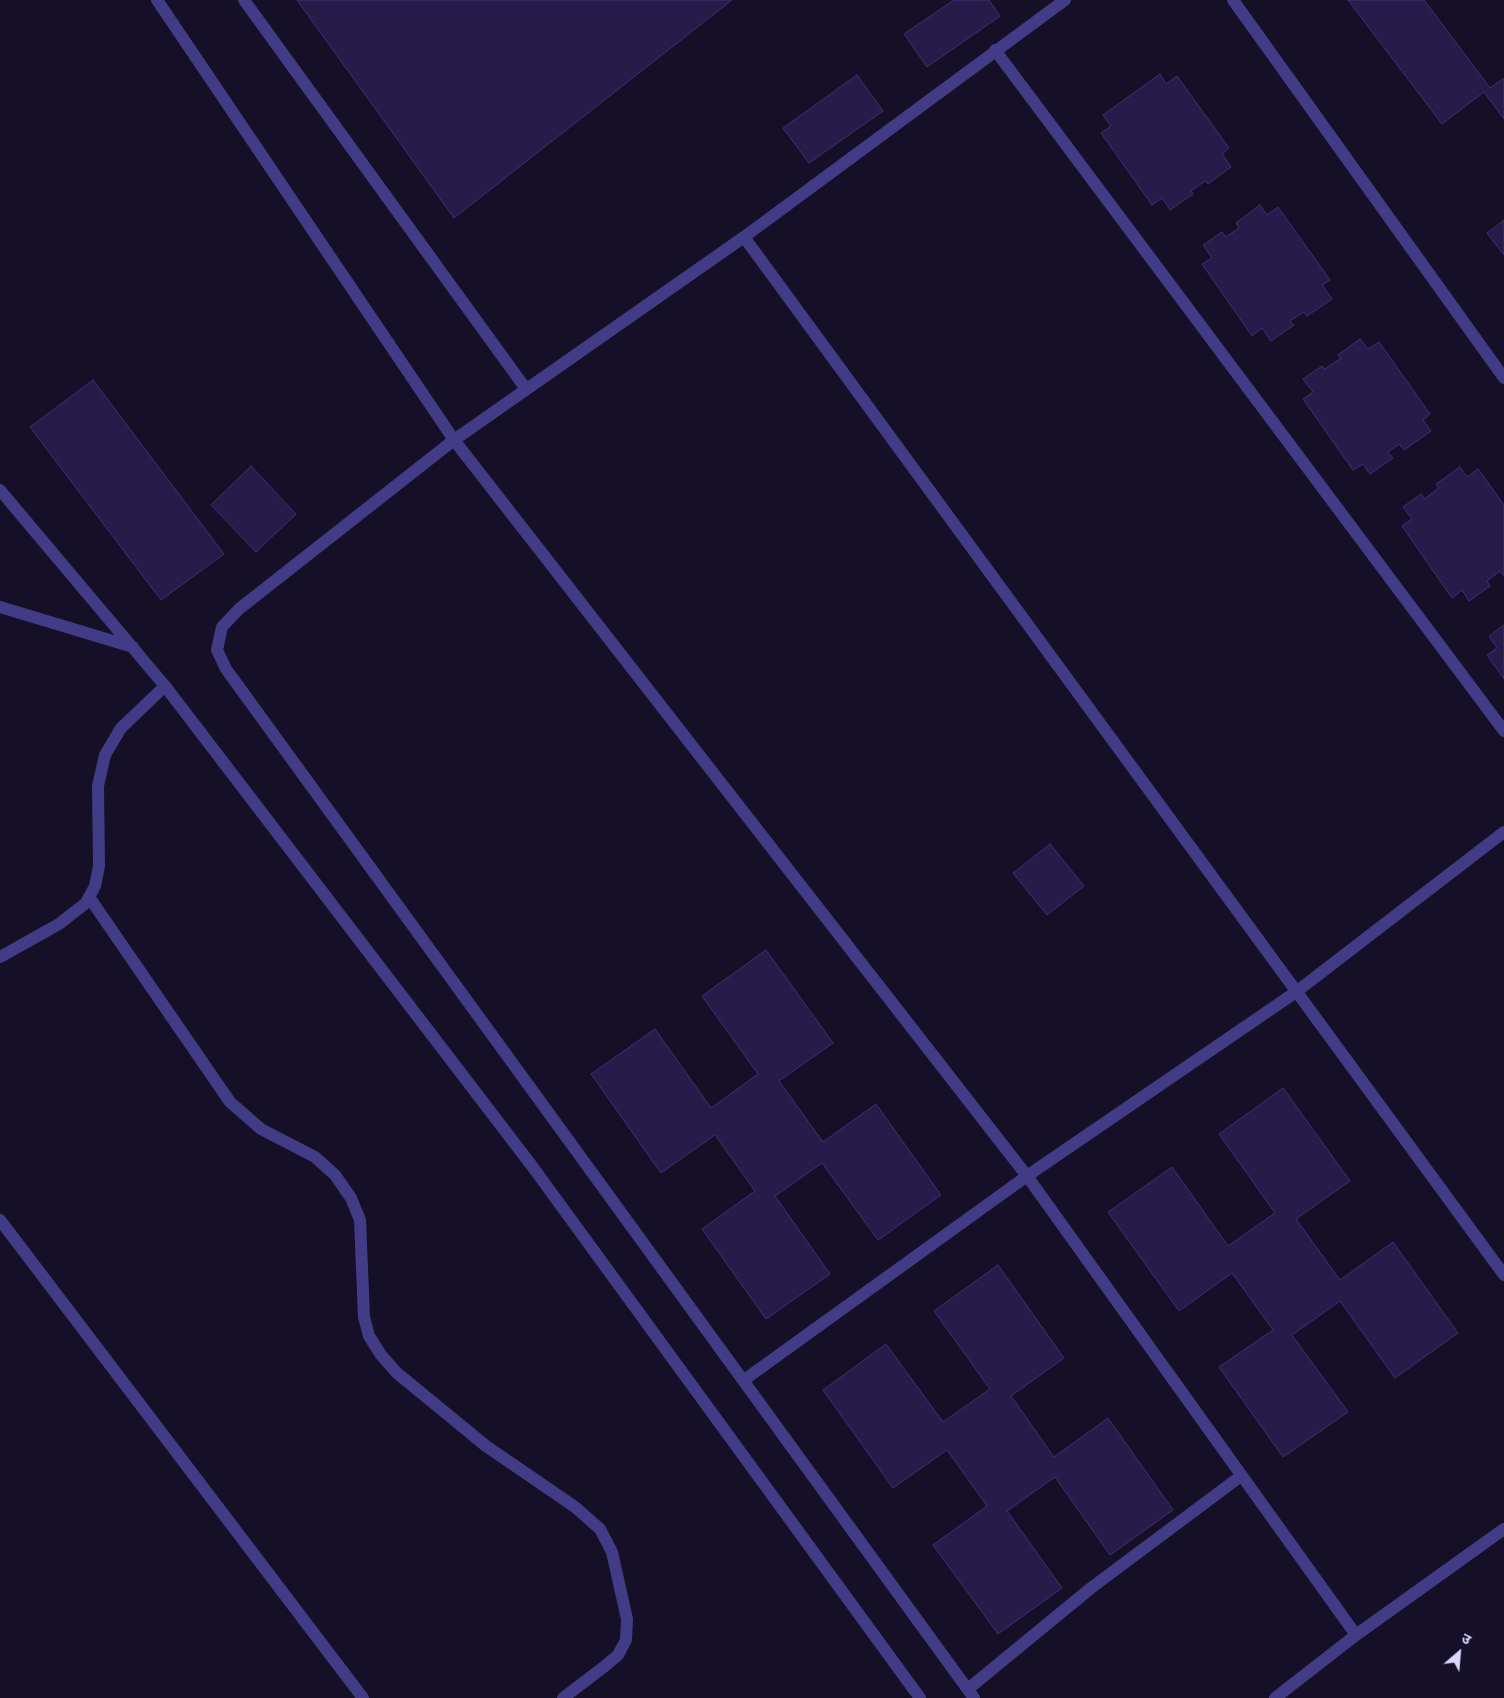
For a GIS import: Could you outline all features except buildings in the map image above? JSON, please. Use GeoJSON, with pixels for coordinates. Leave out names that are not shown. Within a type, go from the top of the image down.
{"type":"FeatureCollection","features":[{"type":"Feature","properties":{"kind":"street"},"geometry":{"type":"LineString","coordinates":[[157,0],[454,440],[1027,1176],[1356,1635]]}},
{"type":"Feature","properties":{"kind":"street"},"geometry":{"type":"LineString","coordinates":[[244,0],[526,389]]}},
{"type":"Feature","properties":{"kind":"street"},"geometry":{"type":"LineString","coordinates":[[1065,0],[744,237],[454,440],[239,609],[222,627],[217,650],[226,669],[971,1694],[1091,1588],[1241,1476]]}},
{"type":"Feature","properties":{"kind":"street"},"geometry":{"type":"LineString","coordinates":[[1233,0],[1504,378]]}},
{"type":"Feature","properties":{"kind":"street"},"geometry":{"type":"LineString","coordinates":[[995,50],[1504,731]]}},
{"type":"Feature","properties":{"kind":"street"},"geometry":{"type":"LineString","coordinates":[[744,237],[1504,1275]]}},
{"type":"Feature","properties":{"kind":"street"},"geometry":{"type":"LineString","coordinates":[[0,490],[165,686],[532,1166],[920,1698]]}},
{"type":"Feature","properties":{"kind":"street"},"geometry":{"type":"LineString","coordinates":[[0,607],[133,648]]}},
{"type":"Feature","properties":{"kind":"street"},"geometry":{"type":"LineString","coordinates":[[0,956],[59,924],[86,903],[95,886],[99,866],[98,786],[105,755],[121,728],[165,686]]}},
{"type":"Feature","properties":{"kind":"street"},"geometry":{"type":"LineString","coordinates":[[744,1380],[1027,1176],[1296,992],[1504,832]]}},
{"type":"Feature","properties":{"kind":"street"},"geometry":{"type":"LineString","coordinates":[[89,897],[230,1102],[261,1129],[315,1157],[335,1176],[350,1198],[360,1220],[364,1317],[369,1336],[381,1355],[397,1373],[486,1446],[575,1507],[600,1529],[612,1552],[626,1619],[626,1640],[618,1655],[563,1698]]}},
{"type":"Feature","properties":{"kind":"street"},"geometry":{"type":"LineString","coordinates":[[0,1220],[363,1698]]}},
{"type":"Feature","properties":{"kind":"street"},"geometry":{"type":"LineString","coordinates":[[1275,1698],[1356,1635],[1504,1529]]}}]}
